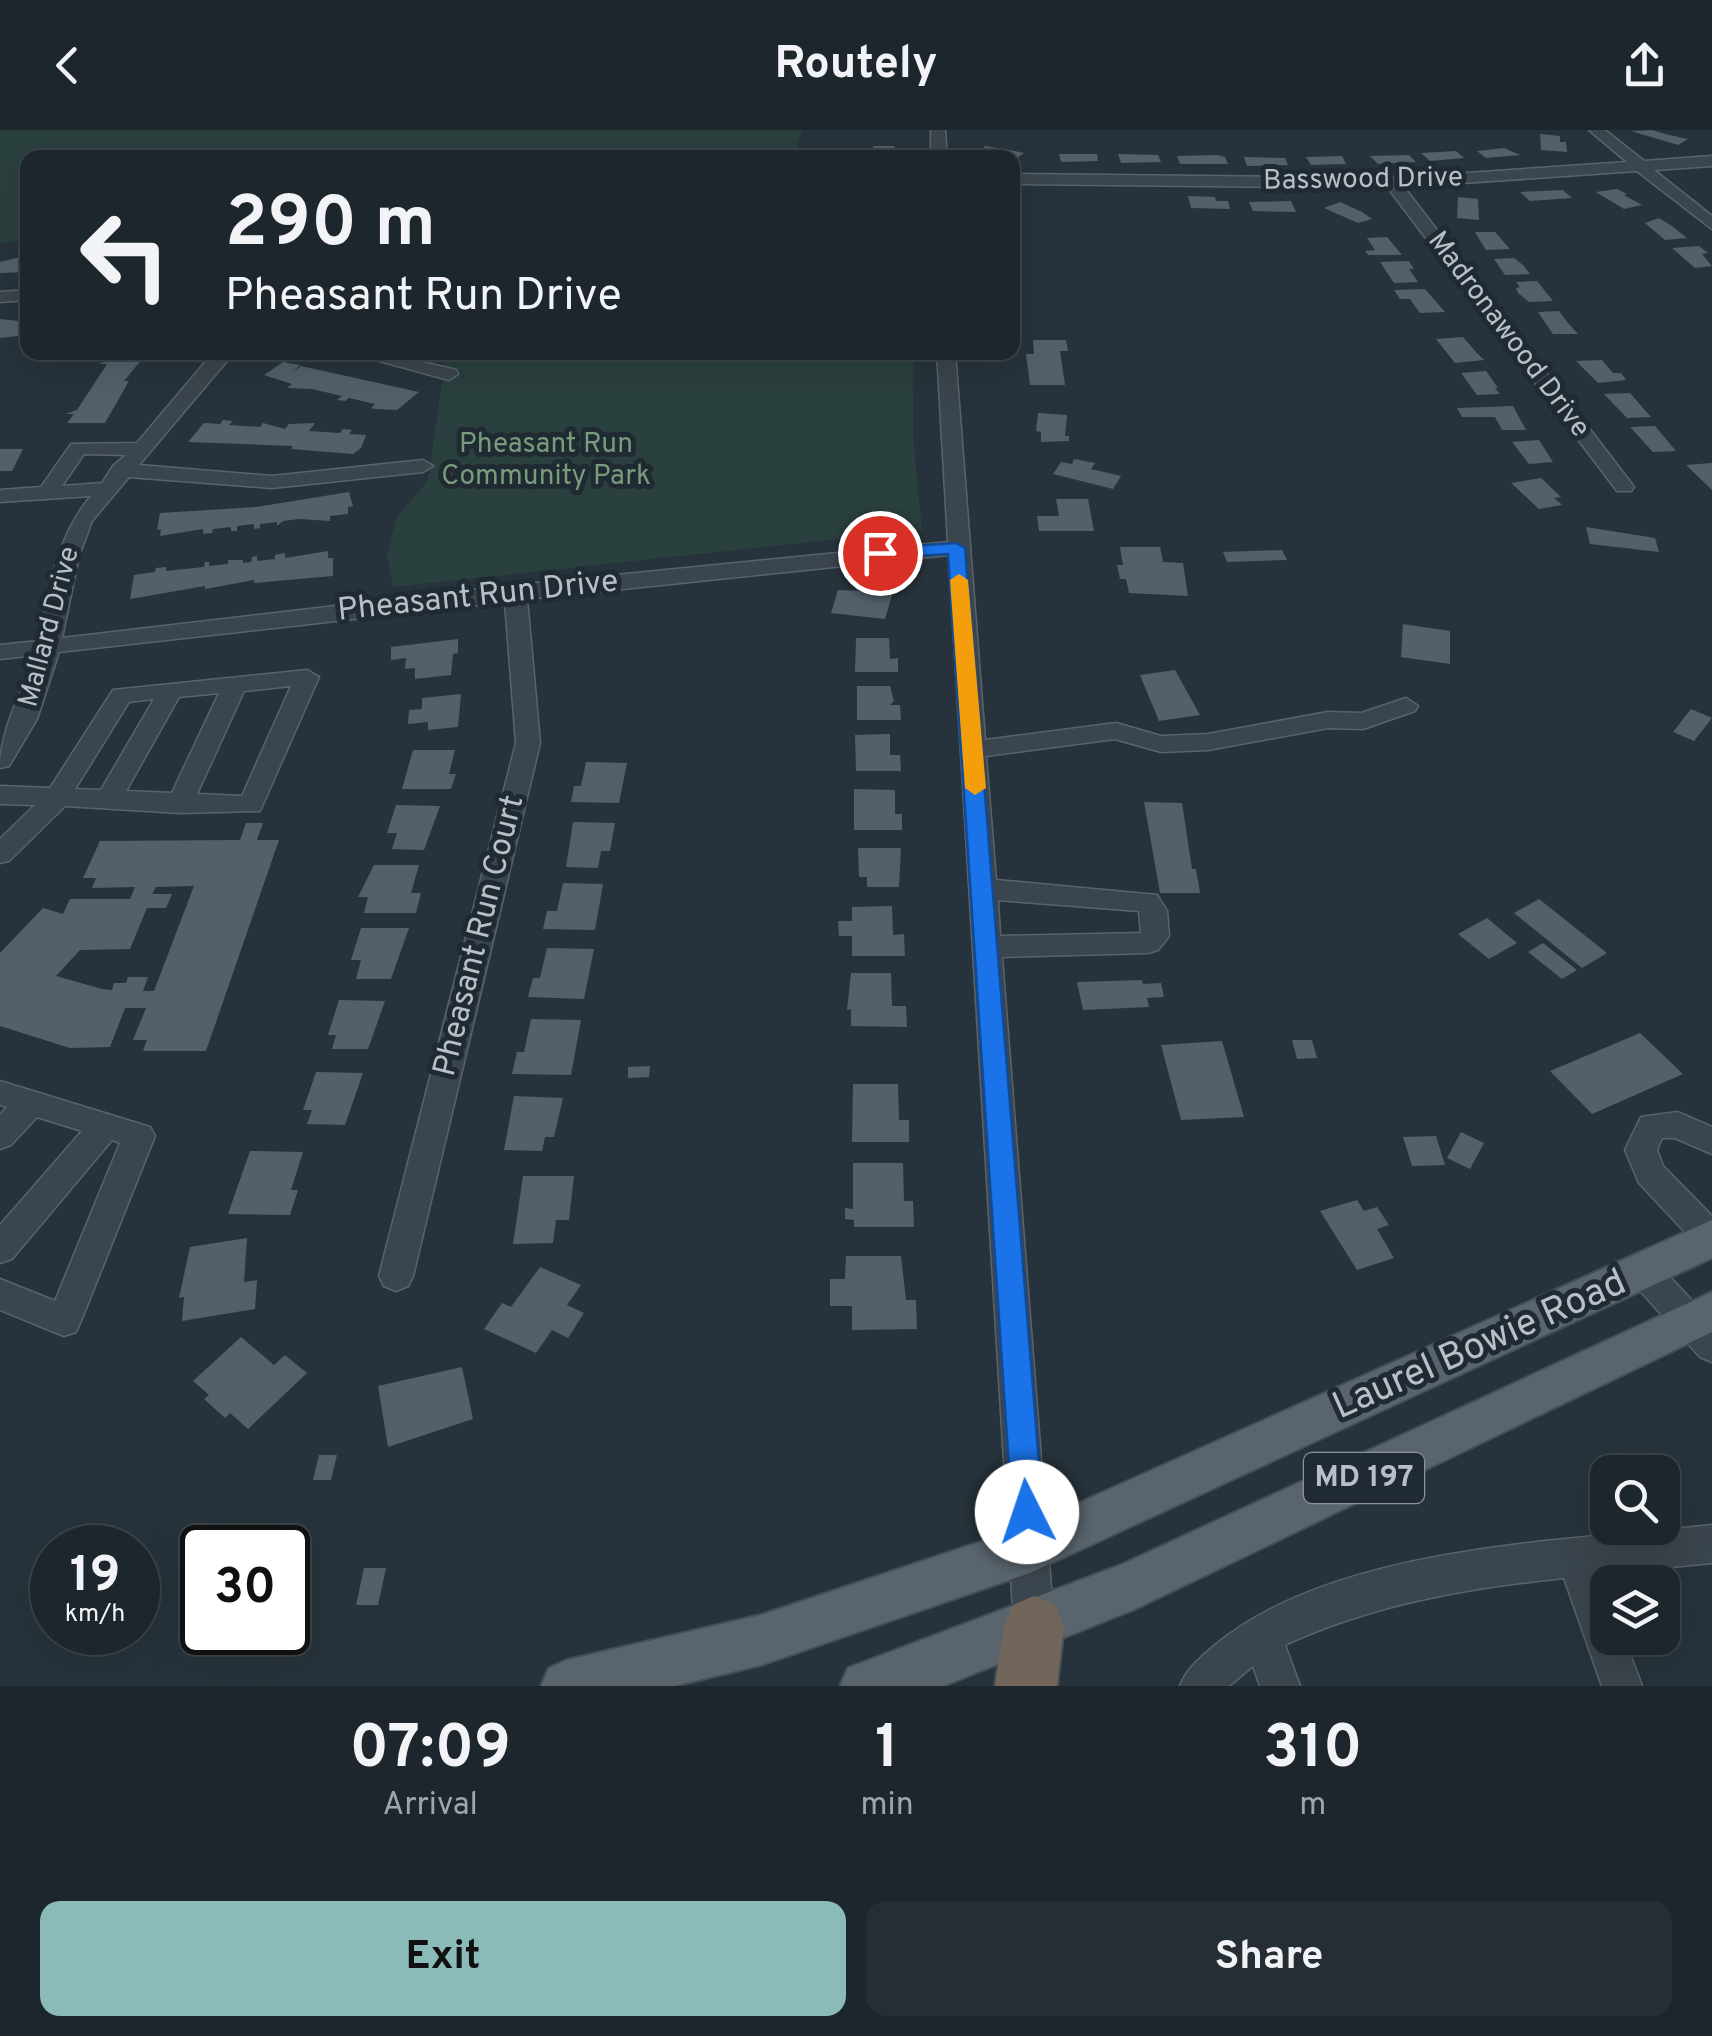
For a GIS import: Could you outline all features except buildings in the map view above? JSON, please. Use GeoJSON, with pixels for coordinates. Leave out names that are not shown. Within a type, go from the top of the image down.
{"type":"FeatureCollection","features":[{"type":"Feature","properties":{"kind":"highway"},"geometry":{"type":"LineString","coordinates":[[1026,1686],[1034,1626]]}},
{"type":"Feature","properties":{"kind":"main road","name":"Laurel Bowie Road"},"geometry":{"type":"LineString","coordinates":[[567,1686],[761,1640],[1030,1549],[1712,1238]]}},
{"type":"Feature","properties":{"kind":"main road","name":"Laurel Bowie Road"},"geometry":{"type":"LineString","coordinates":[[866,1686],[1034,1626],[1705,1327]]}},
{"type":"Feature","properties":{"kind":"street"},"geometry":{"type":"LineString","coordinates":[[1596,130],[1712,224]]}},
{"type":"Feature","properties":{"kind":"street","name":"Basswood Drive"},"geometry":{"type":"LineString","coordinates":[[1020,179],[1393,184],[1712,161]]}},
{"type":"Feature","properties":{"kind":"street","name":"Madronawood Drive"},"geometry":{"type":"LineString","coordinates":[[1393,184],[1624,487]]}},
{"type":"Feature","properties":{"kind":"street","name":"Mallard Drive"},"geometry":{"type":"LineString","coordinates":[[0,760],[25,719],[50,647],[74,538],[104,489],[220,360]]}},
{"type":"Feature","properties":{"kind":"street"},"geometry":{"type":"LineString","coordinates":[[389,360],[449,374]]}},
{"type":"Feature","properties":{"kind":"street"},"geometry":{"type":"LineString","coordinates":[[946,360],[956,548],[1034,1626]]}},
{"type":"Feature","properties":{"kind":"street"},"geometry":{"type":"LineString","coordinates":[[46,493],[78,448],[138,449]]}},
{"type":"Feature","properties":{"kind":"street"},"geometry":{"type":"LineString","coordinates":[[120,470],[272,482],[422,466]]}},
{"type":"Feature","properties":{"kind":"street"},"geometry":{"type":"LineString","coordinates":[[0,496],[104,489]]}},
{"type":"Feature","properties":{"kind":"street","name":"Pheasant Run Drive"},"geometry":{"type":"LineString","coordinates":[[0,652],[514,592],[956,548]]}},
{"type":"Feature","properties":{"kind":"street","name":"Pheasant Run Court"},"geometry":{"type":"LineString","coordinates":[[396,1276],[528,743],[514,592]]}},
{"type":"Feature","properties":{"kind":"street"},"geometry":{"type":"LineString","coordinates":[[0,795],[56,800],[251,805],[307,677],[121,695],[56,800],[0,854]]}},
{"type":"Feature","properties":{"kind":"street"},"geometry":{"type":"LineString","coordinates":[[180,804],[235,684]]}},
{"type":"Feature","properties":{"kind":"street"},"geometry":{"type":"LineString","coordinates":[[108,801],[170,690]]}},
{"type":"Feature","properties":{"kind":"street"},"geometry":{"type":"LineString","coordinates":[[972,750],[1116,732],[1162,744],[1208,742],[1328,720],[1364,721],[1406,706]]}},
{"type":"Feature","properties":{"kind":"street"},"geometry":{"type":"LineString","coordinates":[[982,889],[1139,900],[1154,910],[1155,936],[1148,943],[986,947]]}},
{"type":"Feature","properties":{"kind":"street"},"geometry":{"type":"LineString","coordinates":[[0,1093],[139,1136],[64,1320],[0,1294]]}},
{"type":"Feature","properties":{"kind":"street"},"geometry":{"type":"LineString","coordinates":[[0,1136],[30,1102]]}},
{"type":"Feature","properties":{"kind":"street"},"geometry":{"type":"LineString","coordinates":[[0,1249],[106,1126]]}},
{"type":"Feature","properties":{"kind":"street"},"geometry":{"type":"LineString","coordinates":[[1712,1141],[1678,1126],[1652,1126],[1641,1150],[1650,1174],[1712,1238]]}},
{"type":"Feature","properties":{"kind":"street"},"geometry":{"type":"LineString","coordinates":[[1644,1272],[1705,1327]]}},
{"type":"Feature","properties":{"kind":"street"},"geometry":{"type":"LineString","coordinates":[[1200,1686],[1262,1635],[1324,1607],[1385,1586],[1712,1544]]}},
{"type":"Feature","properties":{"kind":"street"},"geometry":{"type":"LineString","coordinates":[[1577,1560],[1622,1686]]}},
{"type":"Feature","properties":{"kind":"street"},"geometry":{"type":"LineString","coordinates":[[1262,1635],[1280,1686]]}},
{"type":"Feature","properties":{"kind":"green space"},"geometry":{"type":"Polygon","coordinates":[[[0,130],[802,130],[797,150],[20,150],[20,242],[0,243],[0,130]]]}},
{"type":"Feature","properties":{"kind":"green space","name":"Pheasant Run Community Park"},"geometry":{"type":"Polygon","coordinates":[[[445,360],[914,360],[913,438],[922,530],[393,587],[387,555],[397,517],[428,481],[445,360]]]}},
{"type":"Feature","properties":{"kind":"slow traffic"},"geometry":{"type":"LineString","coordinates":[[959,580],[975,788]]}},
{"type":"Feature","properties":{"kind":"route"},"geometry":{"type":"LineString","coordinates":[[880,553],[956,548],[1027,1512]]}}]}
